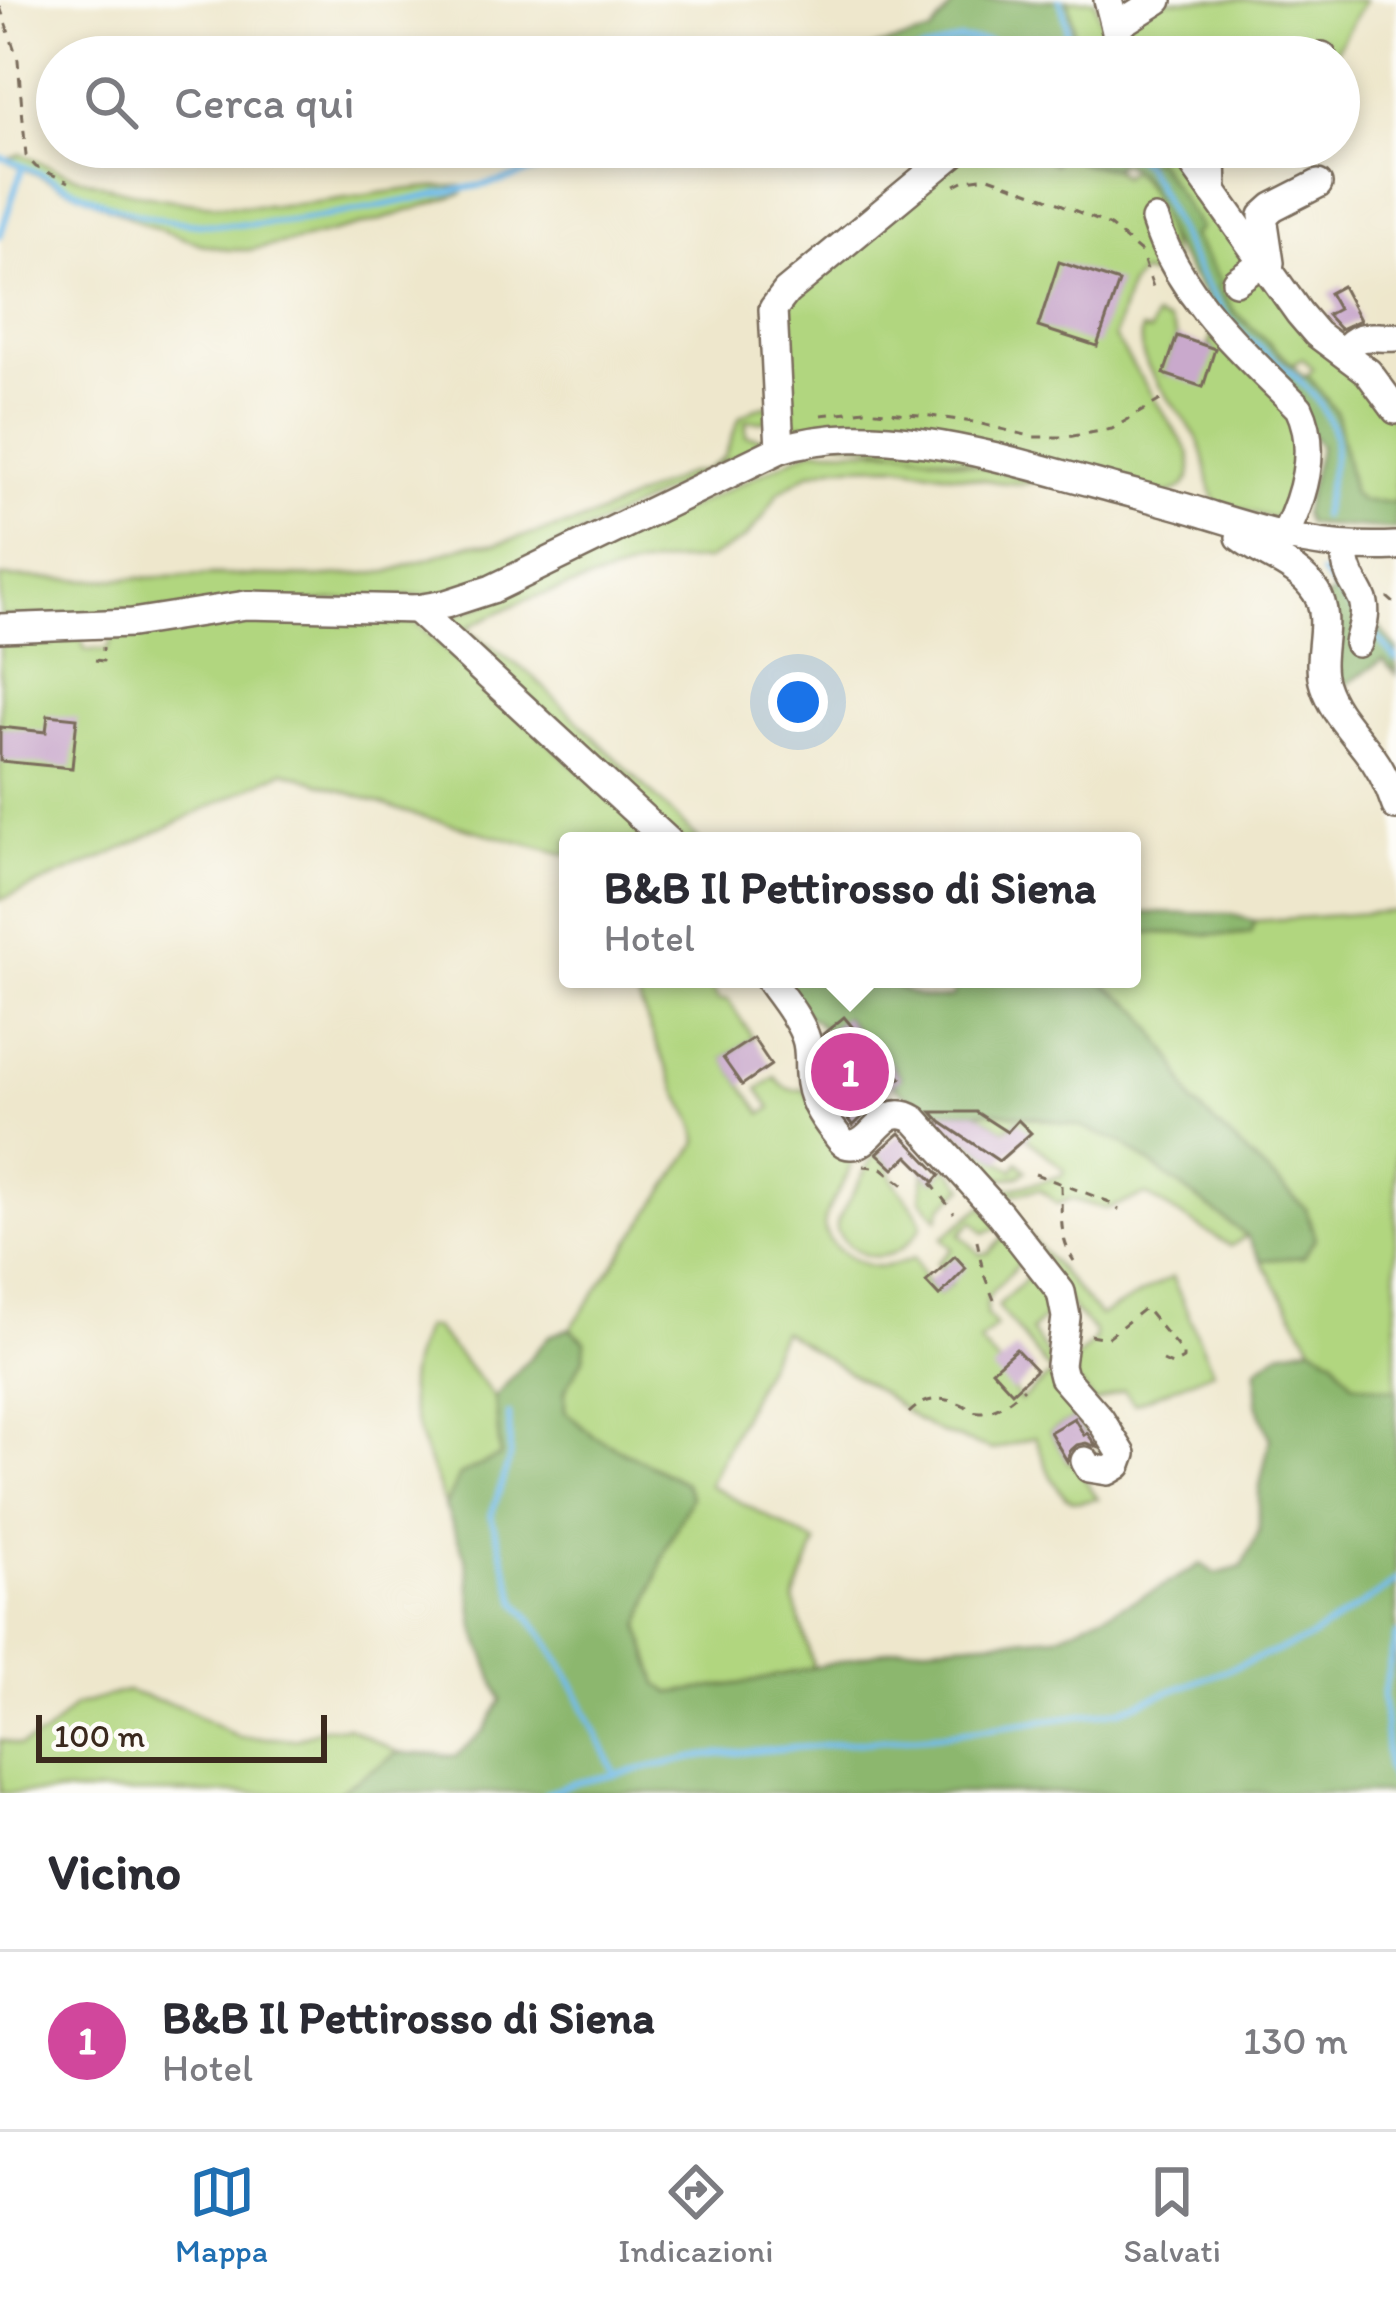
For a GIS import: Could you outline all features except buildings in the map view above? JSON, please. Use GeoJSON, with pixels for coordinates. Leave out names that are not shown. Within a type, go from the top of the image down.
{"type":"FeatureCollection","features":[{"type":"Feature","properties":{"kind":"street"},"geometry":{"type":"LineString","coordinates":[[1112,14],[1158,0]]}},
{"type":"Feature","properties":{"kind":"street"},"geometry":{"type":"LineString","coordinates":[[1196,168],[1317,334],[1368,372],[1396,410]]}},
{"type":"Feature","properties":{"kind":"street"},"geometry":{"type":"LineString","coordinates":[[1212,168],[1213,192]]}},
{"type":"Feature","properties":{"kind":"street"},"geometry":{"type":"LineString","coordinates":[[779,437],[773,309],[786,292],[936,170]]}},
{"type":"Feature","properties":{"kind":"street"},"geometry":{"type":"LineString","coordinates":[[1267,268],[1263,216],[1318,184]]}},
{"type":"Feature","properties":{"kind":"street"},"geometry":{"type":"LineString","coordinates":[[1155,220],[1162,244],[1187,289],[1299,408],[1304,419],[1307,460],[1300,507],[1283,538]]}},
{"type":"Feature","properties":{"kind":"street"},"geometry":{"type":"LineString","coordinates":[[1235,281],[1267,268]]}},
{"type":"Feature","properties":{"kind":"street"},"geometry":{"type":"LineString","coordinates":[[1343,352],[1359,337],[1396,337]]}},
{"type":"Feature","properties":{"kind":"street"},"geometry":{"type":"LineString","coordinates":[[0,628],[132,623],[246,605],[416,609],[446,604],[492,590],[779,437],[859,436],[959,448],[1283,538],[1345,548],[1396,547]]}},
{"type":"Feature","properties":{"kind":"street"},"geometry":{"type":"LineString","coordinates":[[1232,523],[1242,540],[1281,560],[1315,590],[1324,618],[1320,664],[1324,688],[1380,768],[1396,806]]}},
{"type":"Feature","properties":{"kind":"street"},"geometry":{"type":"LineString","coordinates":[[1346,561],[1364,602],[1361,631]]}},
{"type":"Feature","properties":{"kind":"street"},"geometry":{"type":"LineString","coordinates":[[416,609],[658,832]]}},
{"type":"Feature","properties":{"kind":"street"},"geometry":{"type":"LineString","coordinates":[[775,988],[804,1031],[810,1088],[821,1116],[843,1142],[858,1143],[891,1117],[906,1114],[1000,1214],[1052,1279],[1065,1303],[1063,1377],[1100,1419],[1122,1454],[1118,1465],[1108,1471],[1089,1468],[1084,1461]]}},
{"type":"Feature","properties":{"kind":"path"},"geometry":{"type":"LineString","coordinates":[[0,7],[18,60],[26,156],[36,167]]}},
{"type":"Feature","properties":{"kind":"path"},"geometry":{"type":"LineString","coordinates":[[38,168],[69,182]]}},
{"type":"Feature","properties":{"kind":"path"},"geometry":{"type":"LineString","coordinates":[[936,170],[965,180],[989,177],[1110,226],[1140,250],[1154,293]]}},
{"type":"Feature","properties":{"kind":"path"},"geometry":{"type":"LineString","coordinates":[[779,437],[827,413],[865,410],[973,422],[1034,437],[1067,436],[1112,429],[1162,399]]}},
{"type":"Feature","properties":{"kind":"path"},"geometry":{"type":"LineString","coordinates":[[95,660],[103,661],[103,641]]}},
{"type":"Feature","properties":{"kind":"path"},"geometry":{"type":"LineString","coordinates":[[856,1164],[882,1168],[906,1187]]}},
{"type":"Feature","properties":{"kind":"path"},"geometry":{"type":"LineString","coordinates":[[1035,1174],[1119,1210]]}},
{"type":"Feature","properties":{"kind":"path"},"geometry":{"type":"LineString","coordinates":[[931,1183],[954,1213]]}},
{"type":"Feature","properties":{"kind":"path"},"geometry":{"type":"LineString","coordinates":[[1060,1183],[1060,1224],[1074,1261]]}},
{"type":"Feature","properties":{"kind":"path"},"geometry":{"type":"LineString","coordinates":[[977,1240],[994,1300]]}},
{"type":"Feature","properties":{"kind":"path"},"geometry":{"type":"LineString","coordinates":[[1065,1326],[1107,1337],[1145,1308],[1184,1353],[1172,1365],[1163,1361]]}},
{"type":"Feature","properties":{"kind":"path"},"geometry":{"type":"LineString","coordinates":[[909,1413],[920,1402],[934,1398],[960,1403],[973,1414],[988,1411],[1024,1388]]}},
{"type":"Feature","properties":{"kind":"green space"},"geometry":{"type":"Polygon","coordinates":[[[957,0],[1068,0],[1073,24],[1073,36],[919,36],[931,33],[957,0]]]}},
{"type":"Feature","properties":{"kind":"green space"},"geometry":{"type":"Polygon","coordinates":[[[1068,0],[1095,0],[1105,36],[1073,36],[1068,0]]]}},
{"type":"Feature","properties":{"kind":"green space"},"geometry":{"type":"Polygon","coordinates":[[[1120,0],[1365,0],[1344,36],[1259,36],[1257,32],[1249,36],[1129,36],[1120,0]]]}},
{"type":"Feature","properties":{"kind":"green space"},"geometry":{"type":"Polygon","coordinates":[[[21,154],[36,161],[36,168],[53,168],[121,190],[227,206],[298,204],[441,187],[462,186],[463,193],[301,240],[229,250],[147,225],[5,160],[21,154]]]}},
{"type":"Feature","properties":{"kind":"green space"},"geometry":{"type":"Polygon","coordinates":[[[944,168],[1113,168],[1122,177],[1130,170],[1157,206],[1176,281],[1140,273],[1129,287],[1114,337],[1189,452],[1191,473],[1182,488],[1168,494],[791,432],[802,428],[801,424],[789,427],[777,313],[944,168]]]}},
{"type":"Feature","properties":{"kind":"green space"},"geometry":{"type":"Polygon","coordinates":[[[1129,168],[1161,168],[1200,228],[1192,236],[1222,283],[1218,288],[1235,312],[1307,375],[1336,412],[1353,494],[1361,501],[1396,502],[1396,530],[1307,524],[1303,514],[1320,446],[1217,316],[1167,237],[1145,181],[1129,168]]]}},
{"type":"Feature","properties":{"kind":"green space"},"geometry":{"type":"Polygon","coordinates":[[[1161,168],[1190,168],[1387,409],[1396,426],[1396,502],[1361,501],[1353,494],[1336,412],[1307,375],[1313,369],[1302,358],[1293,365],[1235,312],[1192,235],[1199,227],[1161,168]]]}},
{"type":"Feature","properties":{"kind":"green space"},"geometry":{"type":"Polygon","coordinates":[[[1155,317],[1169,322],[1177,336],[1165,374],[1215,349],[1209,346],[1213,329],[1288,404],[1302,466],[1280,514],[1271,518],[1216,502],[1197,438],[1144,358],[1142,330],[1150,332],[1155,317]]]}},
{"type":"Feature","properties":{"kind":"green space"},"geometry":{"type":"Polygon","coordinates":[[[771,405],[767,421],[746,421],[746,436],[771,439],[485,581],[447,594],[0,617],[0,577],[94,580],[388,572],[471,544],[495,544],[584,521],[686,474],[705,470],[724,457],[740,417],[771,405]]]}},
{"type":"Feature","properties":{"kind":"green space"},"geometry":{"type":"Polygon","coordinates":[[[813,449],[905,450],[1041,481],[998,482],[895,465],[836,466],[810,473],[779,492],[744,539],[707,560],[636,567],[525,600],[468,627],[530,674],[691,832],[667,832],[448,621],[813,449]]]}},
{"type":"Feature","properties":{"kind":"green space"},"geometry":{"type":"Polygon","coordinates":[[[1340,589],[1353,592],[1396,649],[1396,674],[1383,660],[1334,693],[1326,598],[1340,589]]]}},
{"type":"Feature","properties":{"kind":"green space"},"geometry":{"type":"Polygon","coordinates":[[[252,618],[415,622],[647,832],[559,832],[559,853],[412,814],[284,771],[105,857],[0,900],[0,639],[81,637],[85,650],[107,650],[112,638],[252,618]]]}},
{"type":"Feature","properties":{"kind":"green space"},"geometry":{"type":"Polygon","coordinates":[[[1396,911],[1396,1391],[1353,1383],[1334,1359],[1312,1345],[1261,1260],[1304,1256],[1306,1209],[1193,1103],[1174,1061],[1141,1011],[1109,988],[1141,988],[1141,932],[1251,933],[1255,921],[1396,911]]]}},
{"type":"Feature","properties":{"kind":"green space"},"geometry":{"type":"Polygon","coordinates":[[[1141,913],[1230,914],[1255,921],[1251,933],[1141,932],[1141,913]]]}},
{"type":"Feature","properties":{"kind":"green space"},"geometry":{"type":"Polygon","coordinates":[[[635,988],[673,988],[676,992],[678,988],[712,988],[719,1000],[728,1000],[753,1038],[724,1058],[762,1114],[771,1108],[758,1089],[775,1077],[788,1089],[804,1089],[852,1156],[825,1221],[825,1232],[833,1244],[849,1257],[881,1266],[914,1258],[939,1295],[952,1283],[937,1263],[952,1249],[942,1238],[983,1206],[1001,1227],[984,1233],[973,1221],[960,1234],[980,1254],[988,1253],[1007,1234],[1026,1256],[987,1300],[986,1314],[996,1326],[979,1342],[999,1364],[1020,1401],[1052,1374],[998,1306],[1037,1268],[1059,1303],[1031,1331],[1115,1450],[1106,1459],[1090,1432],[1084,1435],[1074,1418],[1050,1432],[1098,1499],[1072,1500],[1052,1479],[1035,1437],[993,1450],[939,1432],[782,1331],[709,1485],[816,1543],[794,1600],[814,1668],[670,1693],[658,1684],[640,1627],[666,1549],[691,1497],[685,1483],[592,1435],[564,1411],[565,1390],[584,1356],[585,1341],[571,1328],[698,1142],[693,1121],[635,988]]]}},
{"type":"Feature","properties":{"kind":"green space"},"geometry":{"type":"Polygon","coordinates":[[[783,988],[902,988],[934,999],[952,997],[955,988],[1109,988],[1141,1011],[1174,1061],[1193,1103],[1306,1209],[1315,1238],[1304,1257],[1261,1260],[1247,1236],[1123,1143],[1040,1118],[926,1111],[892,1084],[901,1077],[887,1060],[868,1075],[857,1062],[870,1048],[845,1017],[826,1032],[799,1012],[783,988]]]}},
{"type":"Feature","properties":{"kind":"green space"},"geometry":{"type":"Polygon","coordinates":[[[926,1111],[944,1112],[939,1121],[1013,1170],[1018,1162],[1026,1171],[982,1182],[925,1120],[926,1111]]]}},
{"type":"Feature","properties":{"kind":"green space"},"geometry":{"type":"Polygon","coordinates":[[[976,1112],[1079,1126],[1123,1143],[1247,1236],[1231,1246],[1146,1195],[1106,1209],[1070,1199],[1057,1204],[1040,1189],[995,1198],[990,1192],[1044,1181],[1062,1175],[1064,1169],[1026,1137],[1017,1121],[1004,1130],[976,1112]]]}},
{"type":"Feature","properties":{"kind":"green space"},"geometry":{"type":"Polygon","coordinates":[[[876,1151],[889,1165],[922,1226],[903,1247],[880,1256],[857,1251],[836,1230],[876,1151]]]}},
{"type":"Feature","properties":{"kind":"green space"},"geometry":{"type":"Polygon","coordinates":[[[947,1167],[965,1187],[942,1207],[938,1219],[921,1199],[924,1173],[934,1181],[947,1167]]]}},
{"type":"Feature","properties":{"kind":"green space"},"geometry":{"type":"Polygon","coordinates":[[[1017,1222],[1100,1316],[1172,1277],[1213,1371],[1134,1404],[1124,1390],[1094,1403],[1067,1368],[1095,1340],[1095,1332],[1075,1312],[1017,1222]]]}},
{"type":"Feature","properties":{"kind":"green space"},"geometry":{"type":"Polygon","coordinates":[[[425,1327],[434,1328],[495,1397],[500,1456],[460,1475],[445,1506],[410,1397],[412,1362],[425,1327]]]}},
{"type":"Feature","properties":{"kind":"green space"},"geometry":{"type":"Polygon","coordinates":[[[570,1328],[585,1341],[584,1357],[565,1390],[565,1411],[592,1435],[685,1483],[691,1497],[666,1549],[640,1627],[658,1684],[671,1693],[745,1683],[903,1647],[1057,1636],[1201,1564],[1216,1574],[1242,1567],[1259,1531],[1259,1490],[1270,1439],[1257,1404],[1257,1368],[1281,1351],[1312,1345],[1334,1359],[1353,1383],[1396,1390],[1396,1793],[337,1793],[398,1753],[456,1756],[486,1729],[501,1700],[475,1628],[466,1560],[445,1506],[460,1475],[500,1456],[495,1397],[549,1336],[570,1328]]]}},
{"type":"Feature","properties":{"kind":"green space"},"geometry":{"type":"Polygon","coordinates":[[[126,1691],[182,1707],[239,1737],[295,1739],[323,1728],[348,1727],[398,1753],[337,1793],[0,1793],[0,1740],[20,1746],[46,1734],[74,1706],[126,1691]]]}},
{"type":"Feature","properties":{"kind":"waterway"},"geometry":{"type":"LineString","coordinates":[[1060,0],[1067,36]]}},
{"type":"Feature","properties":{"kind":"waterway"},"geometry":{"type":"LineString","coordinates":[[0,157],[118,208],[164,220],[212,225],[260,224],[357,211],[499,182],[540,168]]}},
{"type":"Feature","properties":{"kind":"waterway"},"geometry":{"type":"LineString","coordinates":[[0,236],[23,166]]}},
{"type":"Feature","properties":{"kind":"waterway"},"geometry":{"type":"LineString","coordinates":[[1145,168],[1224,312],[1301,382],[1326,414],[1335,441],[1322,516]]}},
{"type":"Feature","properties":{"kind":"waterway"},"geometry":{"type":"LineString","coordinates":[[1322,574],[1355,612]]}},
{"type":"Feature","properties":{"kind":"waterway"},"geometry":{"type":"LineString","coordinates":[[1372,631],[1396,659]]}},
{"type":"Feature","properties":{"kind":"waterway"},"geometry":{"type":"LineString","coordinates":[[509,1414],[510,1457],[491,1516],[517,1602],[571,1680],[615,1773]]}},
{"type":"Feature","properties":{"kind":"waterway"},"geometry":{"type":"LineString","coordinates":[[546,1793],[702,1756],[938,1735],[1121,1710],[1308,1639],[1396,1580]]}},
{"type":"Feature","properties":{"kind":"waterway"},"geometry":{"type":"LineString","coordinates":[[1396,1635],[1383,1695],[1388,1768],[1396,1791]]}},
{"type":"Feature","properties":{"kind":"place","name":"B&B Il Pettirosso di Siena"},"geometry":{"type":"Point","coordinates":[850,1072]}}]}
